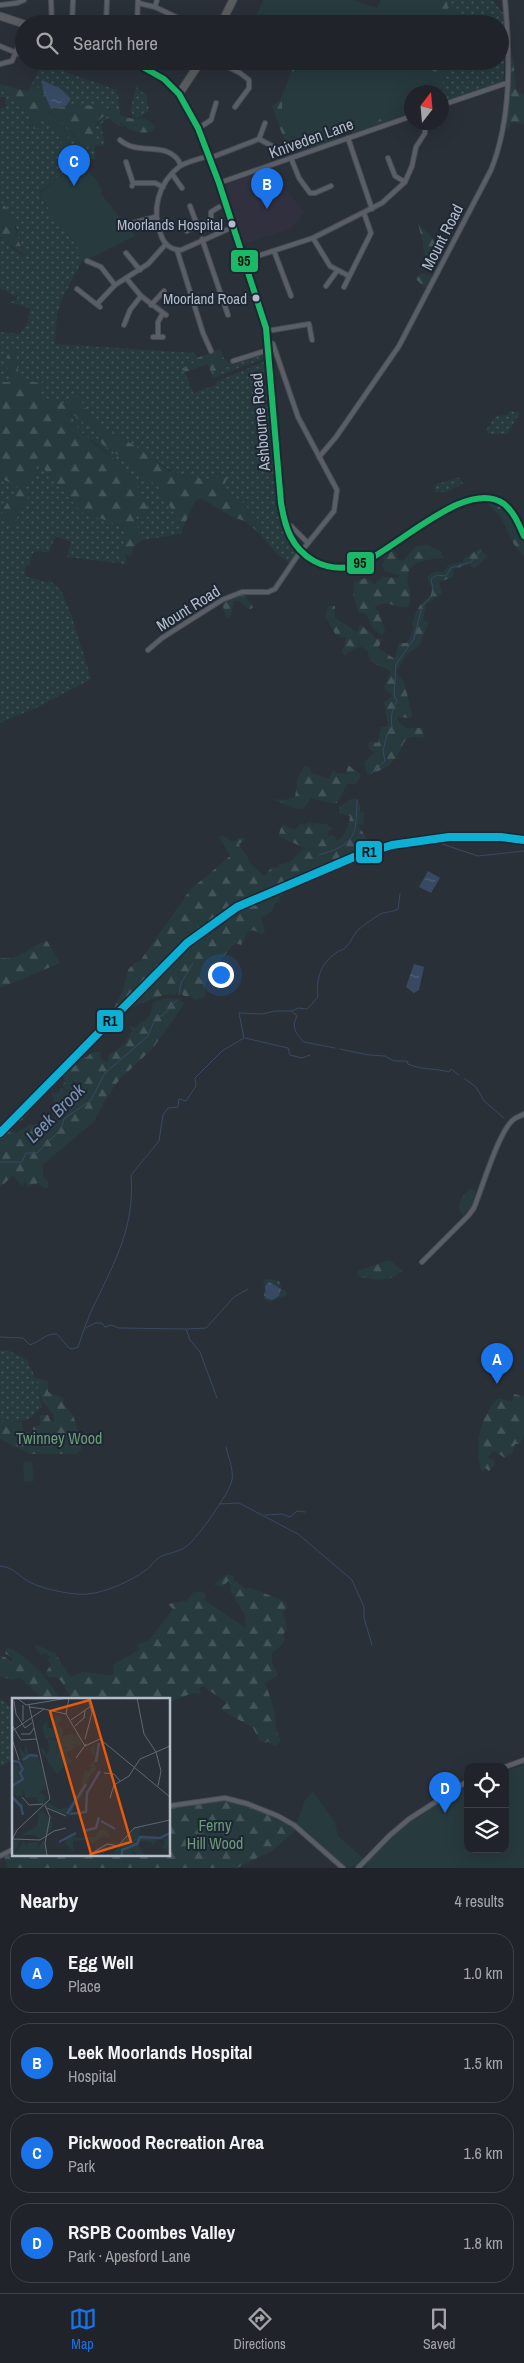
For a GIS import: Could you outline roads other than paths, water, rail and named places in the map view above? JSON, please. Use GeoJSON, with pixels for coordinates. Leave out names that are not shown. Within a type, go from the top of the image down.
{"type":"FeatureCollection","features":[{"type":"Feature","properties":{"kind":"highway"},"geometry":{"type":"LineString","coordinates":[[226,15],[233,0]]}},
{"type":"Feature","properties":{"kind":"highway"},"geometry":{"type":"LineString","coordinates":[[0,16],[15,21]]}},
{"type":"Feature","properties":{"kind":"highway","name":"Ashbourne Road"},"geometry":{"type":"LineString","coordinates":[[148,70],[164,79],[179,94],[198,128],[210,157],[245,260],[267,331],[280,492],[293,542],[301,552],[317,562],[340,568],[366,561],[429,520],[479,498],[490,498],[504,504],[512,512],[524,536]]}},
{"type":"Feature","properties":{"kind":"highway"},"geometry":{"type":"LineString","coordinates":[[179,94],[195,70]]}},
{"type":"Feature","properties":{"kind":"street"},"geometry":{"type":"LineString","coordinates":[[0,4],[17,3],[24,0]]}},
{"type":"Feature","properties":{"kind":"street"},"geometry":{"type":"LineString","coordinates":[[51,0],[52,15]]}},
{"type":"Feature","properties":{"kind":"street"},"geometry":{"type":"LineString","coordinates":[[72,15],[73,0]]}},
{"type":"Feature","properties":{"kind":"street"},"geometry":{"type":"LineString","coordinates":[[106,15],[107,0]]}},
{"type":"Feature","properties":{"kind":"street"},"geometry":{"type":"LineString","coordinates":[[155,7],[157,0]]}},
{"type":"Feature","properties":{"kind":"street","name":"Mount Road"},"geometry":{"type":"LineString","coordinates":[[505,0],[506,15]]}},
{"type":"Feature","properties":{"kind":"street"},"geometry":{"type":"LineString","coordinates":[[137,15],[138,2],[172,15]]}},
{"type":"Feature","properties":{"kind":"street"},"geometry":{"type":"LineString","coordinates":[[0,46],[15,53]]}},
{"type":"Feature","properties":{"kind":"street"},"geometry":{"type":"LineString","coordinates":[[0,64],[11,63],[15,55]]}},
{"type":"Feature","properties":{"kind":"street"},"geometry":{"type":"LineString","coordinates":[[234,70],[249,80],[249,88],[241,102],[235,107]]}},
{"type":"Feature","properties":{"kind":"street","name":"Mount Road"},"geometry":{"type":"LineString","coordinates":[[319,457],[336,437],[399,346],[481,189],[493,164],[498,146],[507,70]]}},
{"type":"Feature","properties":{"kind":"street"},"geometry":{"type":"LineString","coordinates":[[449,103],[507,83]]}},
{"type":"Feature","properties":{"kind":"street"},"geometry":{"type":"LineString","coordinates":[[198,128],[211,120],[216,103]]}},
{"type":"Feature","properties":{"kind":"street","name":"Kniveden Lane"},"geometry":{"type":"LineString","coordinates":[[219,183],[404,119]]}},
{"type":"Feature","properties":{"kind":"street"},"geometry":{"type":"LineString","coordinates":[[260,139],[265,123]]}},
{"type":"Feature","properties":{"kind":"street"},"geometry":{"type":"LineString","coordinates":[[245,260],[313,238],[333,226],[372,209],[405,182],[412,166],[416,147],[425,133],[425,130]]}},
{"type":"Feature","properties":{"kind":"street"},"geometry":{"type":"LineString","coordinates":[[348,138],[372,209]]}},
{"type":"Feature","properties":{"kind":"street"},"geometry":{"type":"LineString","coordinates":[[260,139],[272,146]]}},
{"type":"Feature","properties":{"kind":"street"},"geometry":{"type":"LineString","coordinates":[[233,226],[186,248],[177,250],[166,244],[155,217],[158,199],[163,187],[181,165],[260,139]]}},
{"type":"Feature","properties":{"kind":"street"},"geometry":{"type":"LineString","coordinates":[[122,144],[138,149],[165,150],[175,156],[181,165]]}},
{"type":"Feature","properties":{"kind":"street"},"geometry":{"type":"LineString","coordinates":[[291,158],[299,178],[310,193],[315,193],[331,186]]}},
{"type":"Feature","properties":{"kind":"street"},"geometry":{"type":"LineString","coordinates":[[389,159],[394,176],[405,182]]}},
{"type":"Feature","properties":{"kind":"street"},"geometry":{"type":"LineString","coordinates":[[128,163],[132,184],[154,183],[163,187]]}},
{"type":"Feature","properties":{"kind":"street"},"geometry":{"type":"LineString","coordinates":[[172,174],[182,188]]}},
{"type":"Feature","properties":{"kind":"street"},"geometry":{"type":"LineString","coordinates":[[217,232],[211,221],[211,212],[219,207]]}},
{"type":"Feature","properties":{"kind":"street"},"geometry":{"type":"LineString","coordinates":[[192,208],[199,224]]}},
{"type":"Feature","properties":{"kind":"street"},"geometry":{"type":"LineString","coordinates":[[344,287],[371,233],[364,213]]}},
{"type":"Feature","properties":{"kind":"street"},"geometry":{"type":"LineString","coordinates":[[136,224],[155,217]]}},
{"type":"Feature","properties":{"kind":"street"},"geometry":{"type":"LineString","coordinates":[[187,230],[211,221]]}},
{"type":"Feature","properties":{"kind":"street"},"geometry":{"type":"LineString","coordinates":[[313,238],[326,262],[336,271],[349,276]]}},
{"type":"Feature","properties":{"kind":"street"},"geometry":{"type":"LineString","coordinates":[[202,239],[228,315]]}},
{"type":"Feature","properties":{"kind":"street"},"geometry":{"type":"LineString","coordinates":[[78,291],[98,306],[115,285],[153,260],[166,244]]}},
{"type":"Feature","properties":{"kind":"street"},"geometry":{"type":"LineString","coordinates":[[177,250],[203,333],[211,352]]}},
{"type":"Feature","properties":{"kind":"street"},"geometry":{"type":"LineString","coordinates":[[274,251],[291,296]]}},
{"type":"Feature","properties":{"kind":"street"},"geometry":{"type":"LineString","coordinates":[[127,256],[140,270]]}},
{"type":"Feature","properties":{"kind":"street"},"geometry":{"type":"LineString","coordinates":[[87,261],[93,261],[115,285]]}},
{"type":"Feature","properties":{"kind":"street"},"geometry":{"type":"LineString","coordinates":[[326,286],[336,271]]}},
{"type":"Feature","properties":{"kind":"street"},"geometry":{"type":"LineString","coordinates":[[126,278],[141,296],[165,314],[158,322],[158,337]]}},
{"type":"Feature","properties":{"kind":"street"},"geometry":{"type":"LineString","coordinates":[[151,305],[163,293]]}},
{"type":"Feature","properties":{"kind":"street"},"geometry":{"type":"LineString","coordinates":[[126,322],[132,307],[141,296]]}},
{"type":"Feature","properties":{"kind":"street"},"geometry":{"type":"LineString","coordinates":[[267,331],[309,324],[312,340]]}},
{"type":"Feature","properties":{"kind":"street","name":"Mount Road"},"geometry":{"type":"LineString","coordinates":[[148,650],[162,638],[222,600],[242,592],[268,592],[275,589],[298,555],[332,514],[336,504],[336,486],[298,418],[273,344],[268,341]]}},
{"type":"Feature","properties":{"kind":"street"},"geometry":{"type":"LineString","coordinates":[[233,361],[268,350]]}},
{"type":"Feature","properties":{"kind":"street"},"geometry":{"type":"LineString","coordinates":[[288,525],[308,543]]}},
{"type":"Feature","properties":{"kind":"street"},"geometry":{"type":"LineString","coordinates":[[422,1262],[471,1212],[509,1124],[524,1114]]}},
{"type":"Feature","properties":{"kind":"street"},"geometry":{"type":"LineString","coordinates":[[509,1766],[524,1760]]}},
{"type":"Feature","properties":{"kind":"street"},"geometry":{"type":"LineString","coordinates":[[358,1868],[389,1836],[409,1819],[464,1785]]}},
{"type":"Feature","properties":{"kind":"street"},"geometry":{"type":"LineString","coordinates":[[170,1806],[225,1798],[248,1804],[278,1816],[294,1825],[343,1868]]}},
{"type":"Feature","properties":{"kind":"street"},"geometry":{"type":"LineString","coordinates":[[0,1856],[12,1850]]}},
{"type":"Feature","properties":{"kind":"water"},"geometry":{"type":"Polygon","coordinates":[[[42,80],[61,89],[71,99],[66,106],[51,109],[43,91],[42,80]]]}},
{"type":"Feature","properties":{"kind":"water"},"geometry":{"type":"Polygon","coordinates":[[[428,871],[440,878],[431,893],[419,887],[428,871]]]}},
{"type":"Feature","properties":{"kind":"water"},"geometry":{"type":"Polygon","coordinates":[[[414,964],[424,967],[419,990],[414,993],[406,987],[414,964]]]}},
{"type":"Feature","properties":{"kind":"water"},"geometry":{"type":"Polygon","coordinates":[[[269,1282],[281,1289],[279,1296],[272,1300],[266,1298],[265,1286],[269,1282]]]}},
{"type":"Feature","properties":{"kind":"waterway","name":"Leek Brook"},"geometry":{"type":"LineString","coordinates":[[371,774],[385,761],[383,751],[387,735],[393,730],[393,708],[397,701],[394,695],[396,664],[414,639],[422,606],[434,594],[431,579],[437,575],[446,576],[451,568],[471,562],[481,550]]}},
{"type":"Feature","properties":{"kind":"waterway","name":"Leek Brook"},"geometry":{"type":"LineString","coordinates":[[319,855],[340,847],[352,837],[356,823],[357,800]]}},
{"type":"Feature","properties":{"kind":"waterway"},"geometry":{"type":"LineString","coordinates":[[439,843],[478,856],[524,851]]}},
{"type":"Feature","properties":{"kind":"waterway"},"geometry":{"type":"LineString","coordinates":[[0,1337],[23,1338],[30,1345],[47,1336],[57,1334],[69,1348],[78,1347],[90,1314],[117,1257],[127,1226],[130,1210],[131,1175],[159,1141],[163,1115],[168,1108],[178,1107],[179,1099],[186,1101],[196,1086],[195,1078],[222,1051],[244,1038],[239,1013],[262,1014],[275,1011],[292,1011],[298,1008],[307,1009],[318,997],[320,972],[326,962],[337,952],[345,948],[357,931],[366,924],[383,913],[398,909],[400,894]]}},
{"type":"Feature","properties":{"kind":"waterway","name":"Leek Brook"},"geometry":{"type":"LineString","coordinates":[[179,995],[181,983],[193,963]]}},
{"type":"Feature","properties":{"kind":"waterway","name":"Leek Brook"},"geometry":{"type":"LineString","coordinates":[[0,1162],[22,1162],[26,1153],[37,1153],[61,1129],[64,1119],[91,1100],[105,1073],[148,1036],[156,1016],[162,1016],[177,1000]]}},
{"type":"Feature","properties":{"kind":"waterway"},"geometry":{"type":"LineString","coordinates":[[292,1011],[297,1016],[294,1024],[295,1030],[304,1042],[335,1048]]}},
{"type":"Feature","properties":{"kind":"waterway"},"geometry":{"type":"LineString","coordinates":[[245,1038],[288,1048],[290,1055],[302,1058],[310,1055]]}},
{"type":"Feature","properties":{"kind":"waterway"},"geometry":{"type":"LineString","coordinates":[[340,1049],[385,1056],[394,1061],[407,1061],[408,1064],[418,1067],[449,1072],[451,1069],[459,1075]]}},
{"type":"Feature","properties":{"kind":"waterway"},"geometry":{"type":"LineString","coordinates":[[465,1079],[476,1087],[484,1101],[504,1118]]}},
{"type":"Feature","properties":{"kind":"waterway"},"geometry":{"type":"LineString","coordinates":[[187,1329],[206,1328],[234,1297],[248,1289]]}},
{"type":"Feature","properties":{"kind":"waterway"},"geometry":{"type":"LineString","coordinates":[[86,1328],[95,1323],[102,1323],[105,1327],[111,1325],[119,1328],[186,1329],[190,1340],[200,1352],[217,1398]]}},
{"type":"Feature","properties":{"kind":"waterway"},"geometry":{"type":"LineString","coordinates":[[0,1566],[11,1569],[38,1586],[74,1594],[103,1591],[133,1578],[148,1569],[160,1557],[179,1551],[187,1546],[212,1515],[232,1480],[232,1468],[226,1447]]}},
{"type":"Feature","properties":{"kind":"waterway"},"geometry":{"type":"LineString","coordinates":[[219,1504],[239,1503],[298,1534],[352,1580],[364,1607],[364,1618],[372,1645]]}},
{"type":"Feature","properties":{"kind":"waterway"},"geometry":{"type":"LineString","coordinates":[[265,1515],[282,1514],[290,1517],[297,1511],[305,1512]]}},
{"type":"Feature","properties":{"kind":"place","name":"Pickwood Recreation Area"},"geometry":{"type":"Point","coordinates":[74,186]}},
{"type":"Feature","properties":{"kind":"place","name":"Leek Moorlands Hospital"},"geometry":{"type":"Point","coordinates":[267,209]}},
{"type":"Feature","properties":{"kind":"place","name":"Moorlands Hospital"},"geometry":{"type":"Point","coordinates":[232,224]}},
{"type":"Feature","properties":{"kind":"place","name":"Moorland Road"},"geometry":{"type":"Point","coordinates":[256,298]}},
{"type":"Feature","properties":{"kind":"place","name":"Egg Well"},"geometry":{"type":"Point","coordinates":[497,1384]}},
{"type":"Feature","properties":{"kind":"place","name":"RSPB Coombes Valley"},"geometry":{"type":"Point","coordinates":[445,1813]}},
{"type":"Feature","properties":{"kind":"park label","name":"Twinney Wood"},"geometry":{"type":"Point","coordinates":[59,1438]}},
{"type":"Feature","properties":{"kind":"park label","name":"Ferny Hill Wood"},"geometry":{"type":"Point","coordinates":[215,1834]}}]}
